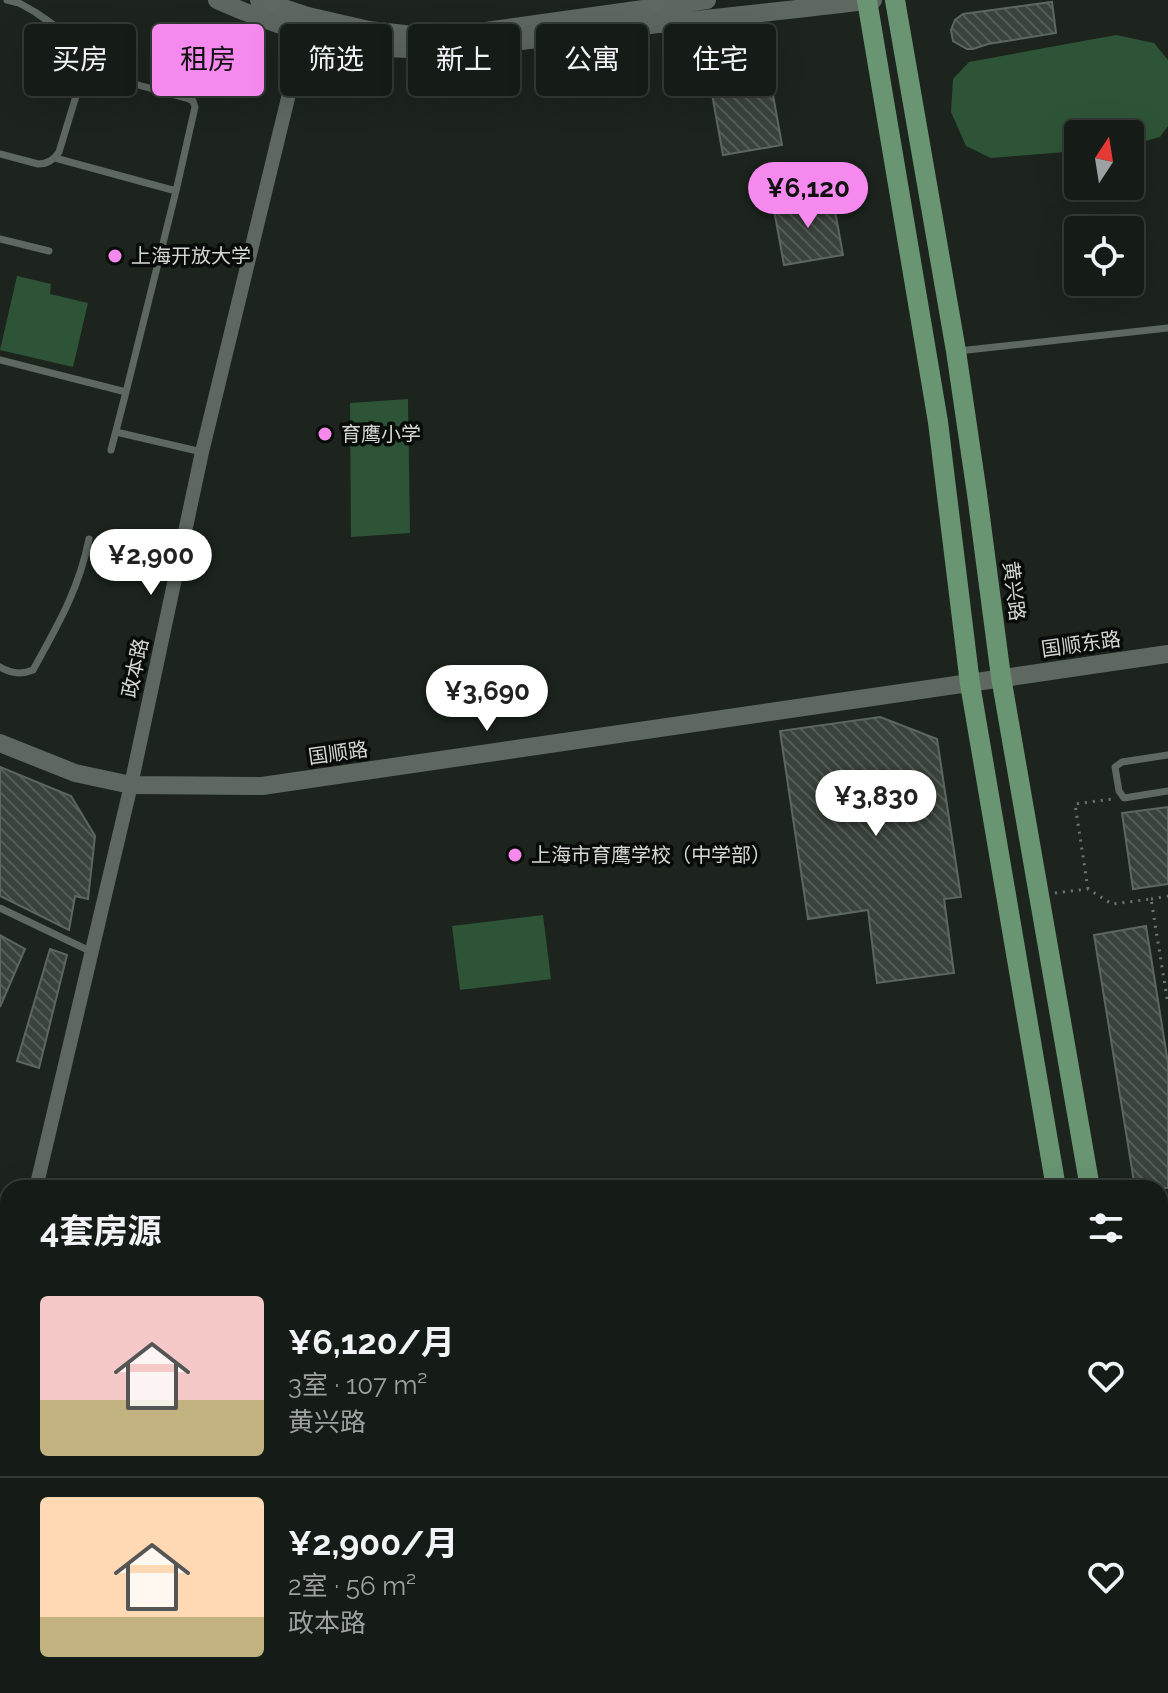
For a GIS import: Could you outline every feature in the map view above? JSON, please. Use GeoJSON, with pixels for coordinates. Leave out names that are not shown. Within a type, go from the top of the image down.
{"type":"FeatureCollection","features":[{"type":"Feature","properties":{"kind":"main road"},"geometry":{"type":"LineString","coordinates":[[867,0],[938,422],[970,684],[1055,1180]]}},
{"type":"Feature","properties":{"kind":"main road","name":"黄兴路"},"geometry":{"type":"LineString","coordinates":[[895,0],[956,351],[1001,677],[1089,1180]]}},
{"type":"Feature","properties":{"kind":"street"},"geometry":{"type":"LineString","coordinates":[[217,0],[259,19],[308,19],[422,36],[472,33],[707,0]]}},
{"type":"Feature","properties":{"kind":"street"},"geometry":{"type":"LineString","coordinates":[[259,0],[308,19],[359,45],[407,49],[465,48],[873,0]]}},
{"type":"Feature","properties":{"kind":"street","name":"政本路"},"geometry":{"type":"LineString","coordinates":[[38,1180],[131,785],[202,452],[308,19]]}},
{"type":"Feature","properties":{"kind":"street","name":"国顺东路"},"geometry":{"type":"LineString","coordinates":[[970,684],[1168,654]]}},
{"type":"Feature","properties":{"kind":"street","name":"国顺路"},"geometry":{"type":"LineString","coordinates":[[0,743],[75,773],[131,785],[262,786],[970,684]]}},
{"type":"Feature","properties":{"kind":"lane"},"geometry":{"type":"LineString","coordinates":[[7,0],[19,3],[52,24]]}},
{"type":"Feature","properties":{"kind":"lane"},"geometry":{"type":"LineString","coordinates":[[111,450],[194,113],[193,101],[189,99],[136,84]]}},
{"type":"Feature","properties":{"kind":"lane"},"geometry":{"type":"LineString","coordinates":[[0,154],[38,164],[55,158],[76,96]]}},
{"type":"Feature","properties":{"kind":"lane"},"geometry":{"type":"LineString","coordinates":[[55,158],[176,191]]}},
{"type":"Feature","properties":{"kind":"lane"},"geometry":{"type":"LineString","coordinates":[[0,239],[49,251]]}},
{"type":"Feature","properties":{"kind":"lane"},"geometry":{"type":"LineString","coordinates":[[956,351],[1168,328]]}},
{"type":"Feature","properties":{"kind":"lane"},"geometry":{"type":"LineString","coordinates":[[0,360],[126,392]]}},
{"type":"Feature","properties":{"kind":"lane"},"geometry":{"type":"LineString","coordinates":[[116,432],[202,452]]}},
{"type":"Feature","properties":{"kind":"lane"},"geometry":{"type":"LineString","coordinates":[[0,667],[20,674],[33,670],[73,595],[84,566],[89,539]]}},
{"type":"Feature","properties":{"kind":"lane"},"geometry":{"type":"LineString","coordinates":[[1168,755],[1122,762],[1115,767],[1119,791],[1124,798],[1168,791]]}},
{"type":"Feature","properties":{"kind":"lane"},"geometry":{"type":"LineString","coordinates":[[0,908],[92,952]]}},
{"type":"Feature","properties":{"kind":"path"},"geometry":{"type":"LineString","coordinates":[[1088,889],[1075,804],[1124,798]]}},
{"type":"Feature","properties":{"kind":"path"},"geometry":{"type":"LineString","coordinates":[[1038,895],[1088,889],[1112,904],[1168,896]]}},
{"type":"Feature","properties":{"kind":"path"},"geometry":{"type":"LineString","coordinates":[[1151,899],[1166,976],[1168,1004]]}},
{"type":"Feature","properties":{"kind":"green space"},"geometry":{"type":"Polygon","coordinates":[[[1116,35],[1154,43],[1168,60],[1168,126],[1160,137],[1144,141],[1144,120],[1064,120],[1064,152],[991,158],[966,146],[951,112],[953,79],[969,62],[1116,35]]]}},
{"type":"Feature","properties":{"kind":"green space"},"geometry":{"type":"Polygon","coordinates":[[[17,276],[51,284],[50,294],[88,303],[73,367],[0,350],[17,276]]]}},
{"type":"Feature","properties":{"kind":"green space"},"geometry":{"type":"Polygon","coordinates":[[[408,399],[410,533],[351,537],[350,403],[408,399]]]}},
{"type":"Feature","properties":{"kind":"green space"},"geometry":{"type":"Polygon","coordinates":[[[543,915],[551,979],[460,990],[452,926],[543,915]]]}},
{"type":"Feature","properties":{"kind":"building"},"geometry":{"type":"Polygon","coordinates":[[[1052,2],[1056,33],[973,49],[953,41],[951,30],[955,20],[963,14],[1052,2]]]}},
{"type":"Feature","properties":{"kind":"building"},"geometry":{"type":"Polygon","coordinates":[[[712,96],[773,96],[782,145],[723,155],[712,96]]]}},
{"type":"Feature","properties":{"kind":"building"},"geometry":{"type":"Polygon","coordinates":[[[832,194],[843,255],[784,265],[773,204],[832,194]]]}},
{"type":"Feature","properties":{"kind":"building"},"geometry":{"type":"Polygon","coordinates":[[[880,717],[937,739],[961,897],[944,899],[954,973],[877,983],[868,910],[808,919],[780,731],[880,717]]]}},
{"type":"Feature","properties":{"kind":"building"},"geometry":{"type":"Polygon","coordinates":[[[0,767],[71,796],[95,836],[88,899],[75,896],[69,930],[0,896],[0,767]]]}},
{"type":"Feature","properties":{"kind":"building"},"geometry":{"type":"Polygon","coordinates":[[[1168,807],[1168,884],[1133,889],[1122,813],[1168,807]]]}},
{"type":"Feature","properties":{"kind":"building"},"geometry":{"type":"Polygon","coordinates":[[[1146,926],[1168,1063],[1168,1180],[1134,1180],[1094,935],[1146,926]]]}},
{"type":"Feature","properties":{"kind":"building"},"geometry":{"type":"Polygon","coordinates":[[[0,935],[25,949],[0,1007],[0,935]]]}},
{"type":"Feature","properties":{"kind":"building"},"geometry":{"type":"Polygon","coordinates":[[[50,949],[67,955],[39,1068],[17,1061],[50,949]]]}},
{"type":"Feature","properties":{"kind":"place","name":"上海开放大学"},"geometry":{"type":"Point","coordinates":[115,256]}},
{"type":"Feature","properties":{"kind":"place","name":"育鹰小学"},"geometry":{"type":"Point","coordinates":[325,434]}},
{"type":"Feature","properties":{"kind":"place","name":"上海市育鹰学校（中学部）"},"geometry":{"type":"Point","coordinates":[515,855]}}]}
